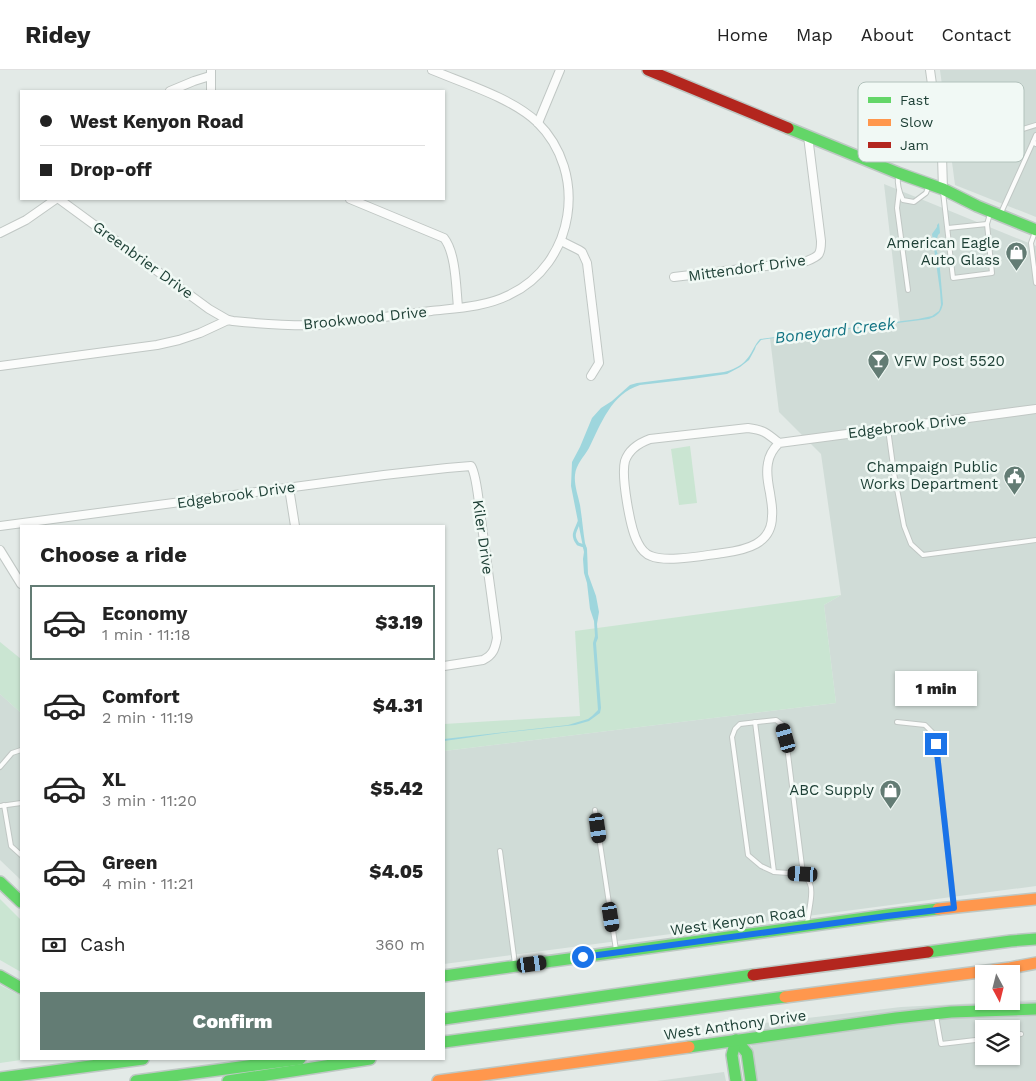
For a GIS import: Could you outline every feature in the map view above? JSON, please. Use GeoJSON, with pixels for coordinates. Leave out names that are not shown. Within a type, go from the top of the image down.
{"type":"FeatureCollection","features":[{"type":"Feature","properties":{"kind":"main road"},"geometry":{"type":"LineString","coordinates":[[648,70],[858,157]]}},
{"type":"Feature","properties":{"kind":"main road"},"geometry":{"type":"LineString","coordinates":[[870,162],[943,189],[1036,230]]}},
{"type":"Feature","properties":{"kind":"main road"},"geometry":{"type":"LineString","coordinates":[[0,882],[20,901]]}},
{"type":"Feature","properties":{"kind":"main road","name":"West Kenyon Road"},"geometry":{"type":"LineString","coordinates":[[445,976],[807,926],[1036,899]]}},
{"type":"Feature","properties":{"kind":"main road"},"geometry":{"type":"LineString","coordinates":[[1011,941],[1036,934]]}},
{"type":"Feature","properties":{"kind":"main road"},"geometry":{"type":"LineString","coordinates":[[445,1019],[805,968],[1036,939]]}},
{"type":"Feature","properties":{"kind":"main road"},"geometry":{"type":"LineString","coordinates":[[1020,966],[1036,963]]}},
{"type":"Feature","properties":{"kind":"main road"},"geometry":{"type":"LineString","coordinates":[[1020,968],[1036,969]]}},
{"type":"Feature","properties":{"kind":"main road"},"geometry":{"type":"LineString","coordinates":[[445,1043],[975,973]]}},
{"type":"Feature","properties":{"kind":"main road"},"geometry":{"type":"LineString","coordinates":[[0,976],[20,987]]}},
{"type":"Feature","properties":{"kind":"main road","name":"West Anthony Drive"},"geometry":{"type":"LineString","coordinates":[[438,1081],[936,1014],[980,1010],[1036,1009]]}},
{"type":"Feature","properties":{"kind":"main road"},"geometry":{"type":"LineString","coordinates":[[445,1013],[487,1012]]}},
{"type":"Feature","properties":{"kind":"main road"},"geometry":{"type":"LineString","coordinates":[[736,1040],[732,1055],[736,1081]]}},
{"type":"Feature","properties":{"kind":"main road"},"geometry":{"type":"LineString","coordinates":[[736,1040],[747,1053],[751,1081]]}},
{"type":"Feature","properties":{"kind":"main road"},"geometry":{"type":"LineString","coordinates":[[0,1078],[135,1060]]}},
{"type":"Feature","properties":{"kind":"main road"},"geometry":{"type":"LineString","coordinates":[[136,1081],[293,1060]]}},
{"type":"Feature","properties":{"kind":"main road"},"geometry":{"type":"LineString","coordinates":[[228,1081],[364,1060]]}},
{"type":"Feature","properties":{"kind":"street","name":"Brookwood Drive"},"geometry":{"type":"LineString","coordinates":[[228,320],[298,326],[321,325],[458,308],[492,302],[507,296],[531,282],[540,272],[561,241],[569,208],[567,177],[563,162],[556,148],[538,123],[520,109],[508,102],[432,70]]}},
{"type":"Feature","properties":{"kind":"street"},"geometry":{"type":"LineString","coordinates":[[538,123],[560,70]]}},
{"type":"Feature","properties":{"kind":"street"},"geometry":{"type":"LineString","coordinates":[[172,90],[211,73],[211,90]]}},
{"type":"Feature","properties":{"kind":"street","name":"Mittendorf Drive"},"geometry":{"type":"LineString","coordinates":[[674,277],[807,261],[819,255],[821,241],[808,136]]}},
{"type":"Feature","properties":{"kind":"street"},"geometry":{"type":"LineString","coordinates":[[942,162],[943,189]]}},
{"type":"Feature","properties":{"kind":"street"},"geometry":{"type":"LineString","coordinates":[[0,232],[26,220],[56,200]]}},
{"type":"Feature","properties":{"kind":"street","name":"Greenbrier Drive"},"geometry":{"type":"LineString","coordinates":[[59,200],[209,309],[228,320]]}},
{"type":"Feature","properties":{"kind":"street"},"geometry":{"type":"LineString","coordinates":[[352,200],[444,238],[452,253],[458,308]]}},
{"type":"Feature","properties":{"kind":"street"},"geometry":{"type":"LineString","coordinates":[[561,241],[580,250],[587,263],[599,362],[590,376]]}},
{"type":"Feature","properties":{"kind":"street"},"geometry":{"type":"LineString","coordinates":[[0,366],[157,345],[200,333],[228,320]]}},
{"type":"Feature","properties":{"kind":"street","name":"Edgebrook Drive"},"geometry":{"type":"LineString","coordinates":[[778,443],[1036,409]]}},
{"type":"Feature","properties":{"kind":"street"},"geometry":{"type":"LineString","coordinates":[[748,428],[767,433],[778,443],[769,458],[768,464],[771,525],[768,533],[756,545],[738,551],[686,558],[660,559],[649,556],[643,551],[638,544],[628,509],[624,474],[625,461],[634,447],[650,439],[748,428]]}},
{"type":"Feature","properties":{"kind":"street","name":"Edgebrook Drive"},"geometry":{"type":"LineString","coordinates":[[0,526],[447,468],[472,467]]}},
{"type":"Feature","properties":{"kind":"street","name":"Kiler Drive"},"geometry":{"type":"LineString","coordinates":[[445,666],[483,660],[493,653],[496,648],[497,638],[480,506],[472,467]]}},
{"type":"Feature","properties":{"kind":"street"},"geometry":{"type":"LineString","coordinates":[[289,488],[295,525]]}},
{"type":"Feature","properties":{"kind":"street"},"geometry":{"type":"LineString","coordinates":[[0,550],[20,582]]}},
{"type":"Feature","properties":{"kind":"lane"},"geometry":{"type":"LineString","coordinates":[[1024,129],[1036,125]]}},
{"type":"Feature","properties":{"kind":"lane"},"geometry":{"type":"LineString","coordinates":[[948,228],[987,224],[1010,194],[1036,135]]}},
{"type":"Feature","properties":{"kind":"lane"},"geometry":{"type":"LineString","coordinates":[[898,174],[896,208],[908,290]]}},
{"type":"Feature","properties":{"kind":"lane"},"geometry":{"type":"LineString","coordinates":[[898,191],[903,200],[914,202],[926,193],[929,184]]}},
{"type":"Feature","properties":{"kind":"lane"},"geometry":{"type":"LineString","coordinates":[[943,189],[953,278],[992,273],[987,224]]}},
{"type":"Feature","properties":{"kind":"lane"},"geometry":{"type":"LineString","coordinates":[[1036,230],[1031,243],[1036,283]]}},
{"type":"Feature","properties":{"kind":"lane"},"geometry":{"type":"LineString","coordinates":[[888,428],[904,526],[911,544],[922,555],[1036,540]]}},
{"type":"Feature","properties":{"kind":"lane"},"geometry":{"type":"LineString","coordinates":[[803,874],[774,872],[761,866],[748,854],[732,737],[735,729],[740,724],[776,720],[783,725],[803,874],[811,884],[812,894],[807,926]]}},
{"type":"Feature","properties":{"kind":"lane"},"geometry":{"type":"LineString","coordinates":[[755,722],[774,872]]}},
{"type":"Feature","properties":{"kind":"lane"},"geometry":{"type":"LineString","coordinates":[[897,722],[925,725],[932,732],[936,744],[954,908]]}},
{"type":"Feature","properties":{"kind":"lane"},"geometry":{"type":"LineString","coordinates":[[0,767],[12,752],[20,750]]}},
{"type":"Feature","properties":{"kind":"lane"},"geometry":{"type":"LineString","coordinates":[[20,803],[2,805],[11,846],[20,854]]}},
{"type":"Feature","properties":{"kind":"lane"},"geometry":{"type":"LineString","coordinates":[[595,810],[616,952]]}},
{"type":"Feature","properties":{"kind":"lane"},"geometry":{"type":"LineString","coordinates":[[500,851],[515,966]]}},
{"type":"Feature","properties":{"kind":"lane"},"geometry":{"type":"LineString","coordinates":[[936,1014],[941,1044],[975,1040]]}},
{"type":"Feature","properties":{"kind":"shaded area"},"geometry":{"type":"Polygon","coordinates":[[[940,70],[1036,70],[1036,217],[955,185],[952,162],[1024,162],[1024,82],[942,82],[940,70]]]}},
{"type":"Feature","properties":{"kind":"shaded area"},"geometry":{"type":"Polygon","coordinates":[[[884,184],[1036,246],[1036,886],[445,964],[445,751],[836,703],[824,605],[841,595],[821,454],[779,412],[770,338],[900,322],[884,184]]]}},
{"type":"Feature","properties":{"kind":"shaded area"},"geometry":{"type":"Polygon","coordinates":[[[0,694],[20,712],[20,879],[0,860],[0,694]]]}},
{"type":"Feature","properties":{"kind":"shaded area"},"geometry":{"type":"Polygon","coordinates":[[[1036,1000],[1036,1081],[757,1081],[748,1025],[901,1007],[975,1003],[975,1010],[1020,1010],[1020,1001],[1036,1000]]]}},
{"type":"Feature","properties":{"kind":"shaded area"},"geometry":{"type":"Polygon","coordinates":[[[724,1072],[726,1081],[657,1081],[724,1072]]]}},
{"type":"Feature","properties":{"kind":"green space"},"geometry":{"type":"Polygon","coordinates":[[[690,446],[697,503],[679,505],[671,449],[690,446]]]}},
{"type":"Feature","properties":{"kind":"green space"},"geometry":{"type":"Polygon","coordinates":[[[841,595],[824,605],[836,703],[445,751],[445,724],[580,716],[575,631],[841,595]]]}},
{"type":"Feature","properties":{"kind":"green space"},"geometry":{"type":"Polygon","coordinates":[[[0,642],[20,658],[20,712],[0,694],[0,642]]]}},
{"type":"Feature","properties":{"kind":"green space"},"geometry":{"type":"Polygon","coordinates":[[[0,899],[20,919],[20,971],[0,960],[0,899]]]}},
{"type":"Feature","properties":{"kind":"green space"},"geometry":{"type":"Polygon","coordinates":[[[0,985],[20,995],[21,1060],[0,1063],[0,985]]]}},
{"type":"Feature","properties":{"kind":"water"},"geometry":{"type":"Polygon","coordinates":[[[939,223],[940,233],[936,242],[936,249],[939,258],[943,304],[940,312],[934,317],[804,336],[794,335],[761,340],[749,360],[727,374],[640,385],[621,395],[608,411],[575,475],[587,549],[588,574],[596,596],[599,612],[597,624],[598,638],[596,643],[600,713],[589,721],[575,725],[445,741],[445,739],[568,725],[588,719],[598,710],[593,643],[595,636],[594,621],[590,609],[584,573],[584,552],[571,486],[572,462],[592,418],[601,408],[630,385],[724,372],[733,369],[746,360],[760,339],[932,316],[939,311],[941,305],[932,234],[939,223]]]}},
{"type":"Feature","properties":{"kind":"waterway","name":"Boneyard Creek"},"geometry":{"type":"LineString","coordinates":[[580,519],[575,537],[578,544],[585,548]]}},
{"type":"Feature","properties":{"kind":"traffic: fast"},"geometry":{"type":"LineString","coordinates":[[788,128],[858,157]]}},
{"type":"Feature","properties":{"kind":"traffic: fast"},"geometry":{"type":"LineString","coordinates":[[871,162],[943,189],[977,206],[1036,230]]}},
{"type":"Feature","properties":{"kind":"traffic: fast"},"geometry":{"type":"LineString","coordinates":[[0,882],[20,901]]}},
{"type":"Feature","properties":{"kind":"traffic: fast"},"geometry":{"type":"LineString","coordinates":[[445,976],[938,909]]}},
{"type":"Feature","properties":{"kind":"traffic: fast"},"geometry":{"type":"LineString","coordinates":[[928,952],[1036,939]]}},
{"type":"Feature","properties":{"kind":"traffic: fast"},"geometry":{"type":"LineString","coordinates":[[445,1019],[753,975]]}},
{"type":"Feature","properties":{"kind":"traffic: fast"},"geometry":{"type":"LineString","coordinates":[[0,976],[20,987]]}},
{"type":"Feature","properties":{"kind":"traffic: fast"},"geometry":{"type":"LineString","coordinates":[[445,1042],[785,997]]}},
{"type":"Feature","properties":{"kind":"traffic: fast"},"geometry":{"type":"LineString","coordinates":[[689,1047],[896,1018],[951,1012],[1036,1009]]}},
{"type":"Feature","properties":{"kind":"traffic: fast"},"geometry":{"type":"LineString","coordinates":[[736,1040],[747,1053],[751,1081]]}},
{"type":"Feature","properties":{"kind":"traffic: fast"},"geometry":{"type":"LineString","coordinates":[[736,1040],[732,1055],[736,1081]]}},
{"type":"Feature","properties":{"kind":"traffic: fast"},"geometry":{"type":"LineString","coordinates":[[0,1078],[135,1060]]}},
{"type":"Feature","properties":{"kind":"traffic: fast"},"geometry":{"type":"LineString","coordinates":[[136,1081],[293,1060]]}},
{"type":"Feature","properties":{"kind":"traffic: fast"},"geometry":{"type":"LineString","coordinates":[[228,1081],[364,1060]]}},
{"type":"Feature","properties":{"kind":"traffic: slow"},"geometry":{"type":"LineString","coordinates":[[938,909],[1036,899]]}},
{"type":"Feature","properties":{"kind":"traffic: slow"},"geometry":{"type":"LineString","coordinates":[[785,997],[1036,963]]}},
{"type":"Feature","properties":{"kind":"traffic: slow"},"geometry":{"type":"LineString","coordinates":[[438,1081],[689,1047]]}},
{"type":"Feature","properties":{"kind":"traffic: jam"},"geometry":{"type":"LineString","coordinates":[[648,70],[788,128]]}},
{"type":"Feature","properties":{"kind":"traffic: jam"},"geometry":{"type":"LineString","coordinates":[[753,975],[928,952]]}},
{"type":"Feature","properties":{"kind":"place","name":"American Eagle Auto Glass"},"geometry":{"type":"Point","coordinates":[1016,271]}},
{"type":"Feature","properties":{"kind":"place","name":"VFW Post 5520"},"geometry":{"type":"Point","coordinates":[878,380]}},
{"type":"Feature","properties":{"kind":"place","name":"Champaign Public Works Department"},"geometry":{"type":"Point","coordinates":[1014,495]}},
{"type":"Feature","properties":{"kind":"place","name":"ABC Supply"},"geometry":{"type":"Point","coordinates":[890,809]}},
{"type":"Feature","properties":{"kind":"route"},"geometry":{"type":"LineString","coordinates":[[583,957],[954,908],[936,744]]}}]}
